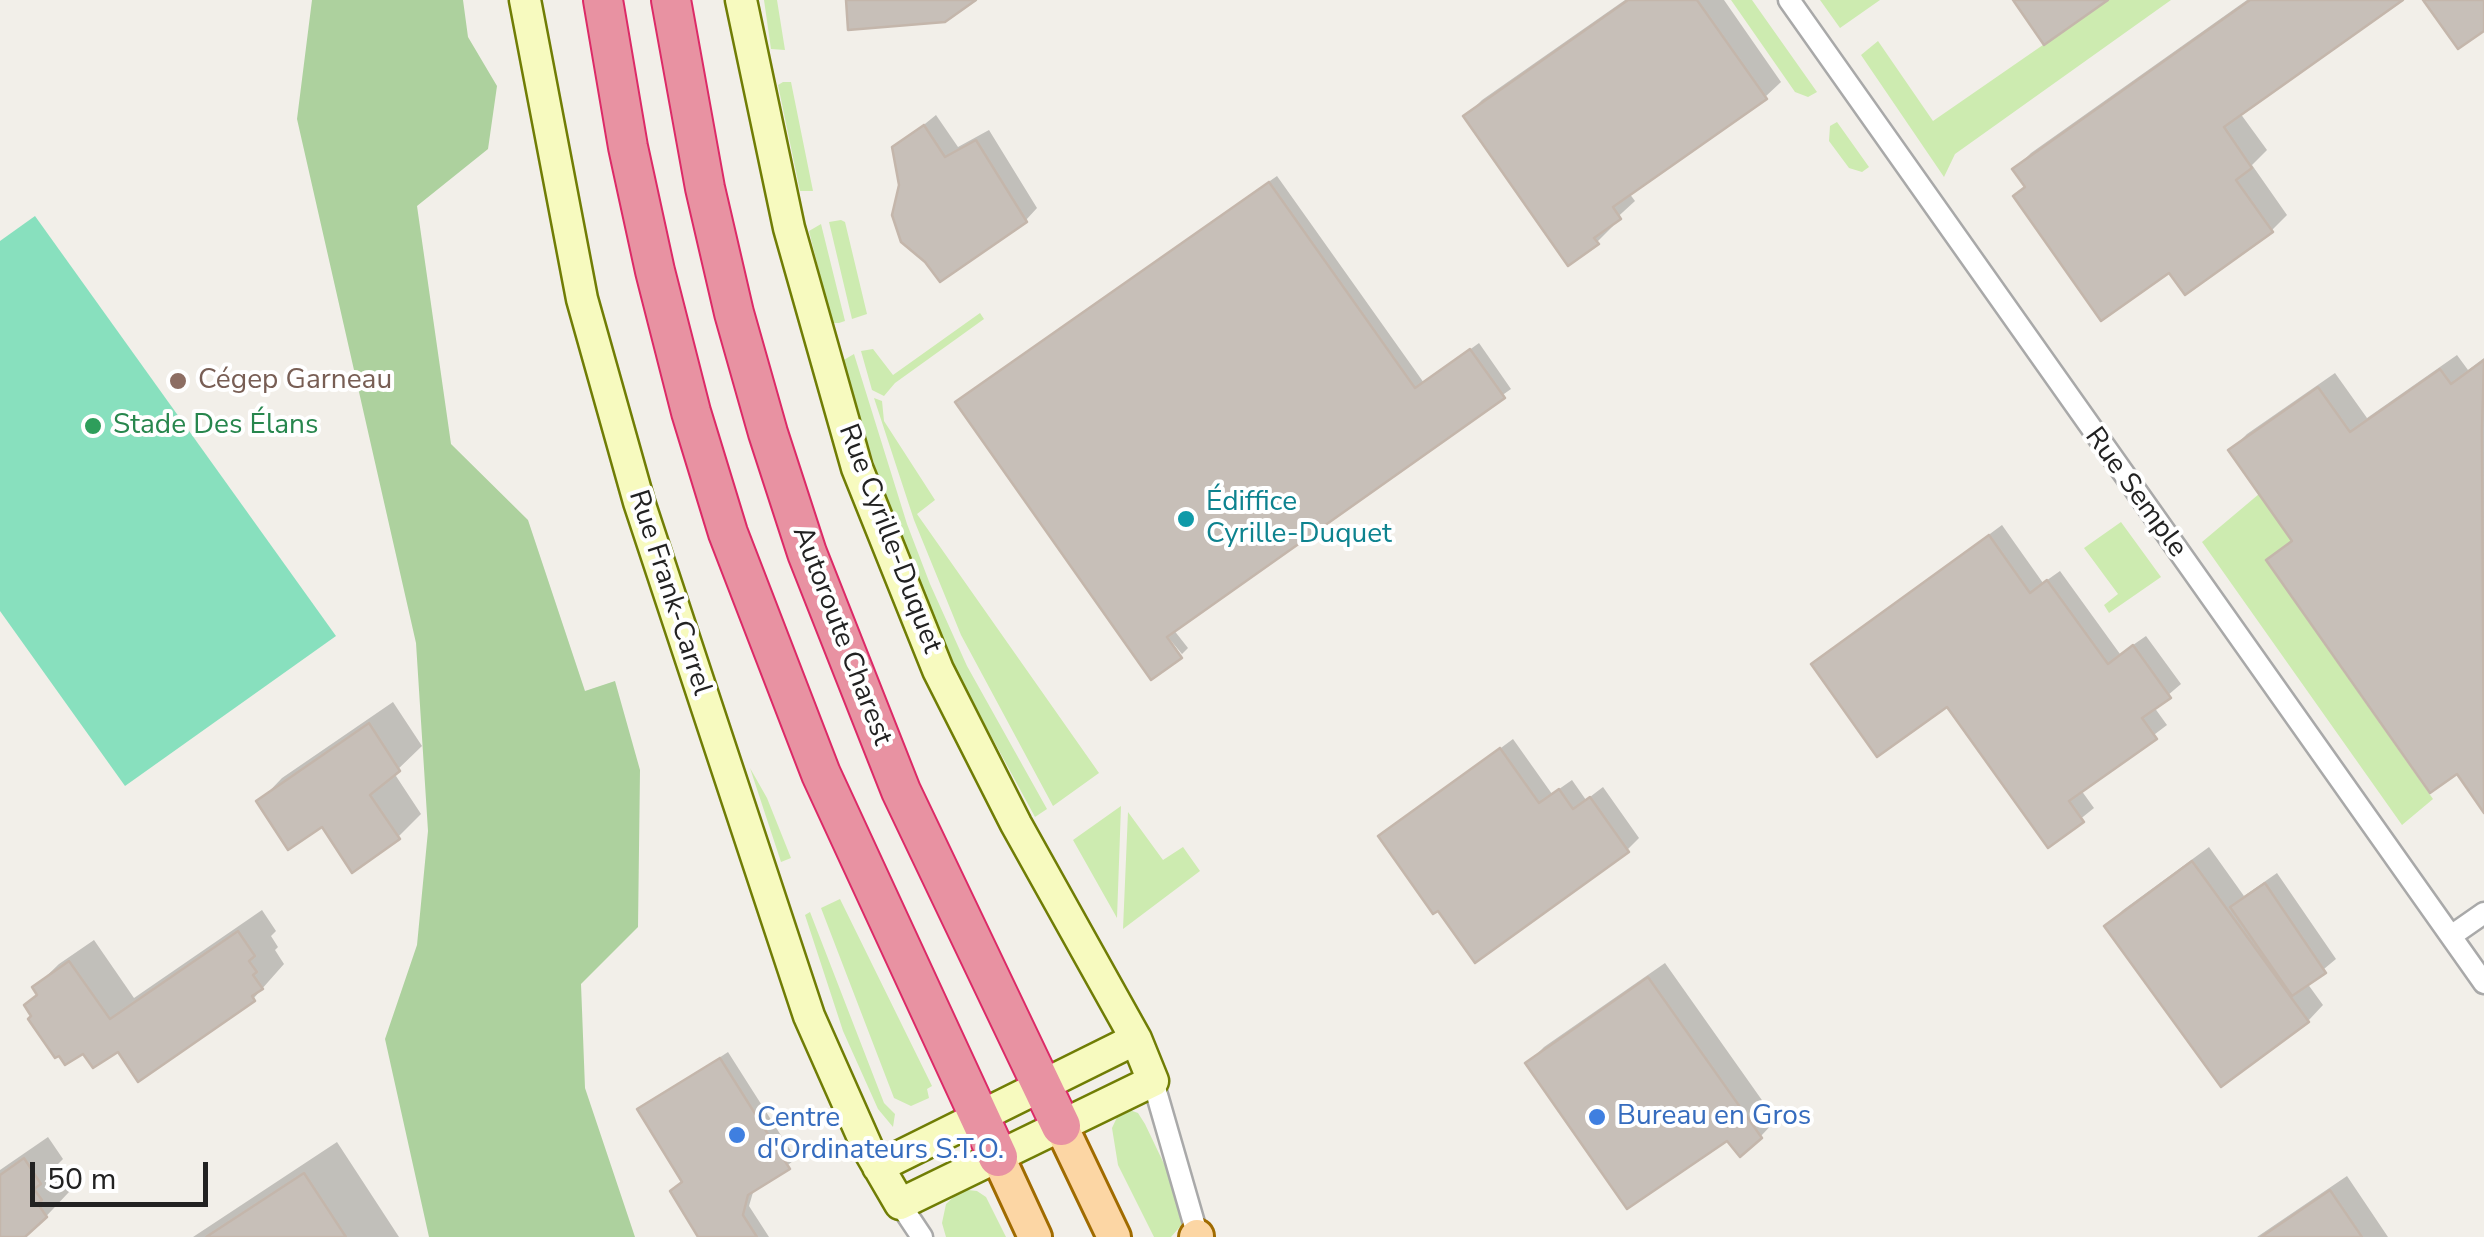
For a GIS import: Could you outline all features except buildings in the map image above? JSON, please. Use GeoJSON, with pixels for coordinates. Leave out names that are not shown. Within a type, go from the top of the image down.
{"type":"FeatureCollection","features":[{"type":"Feature","properties":{"kind":"highway"},"geometry":{"type":"LineString","coordinates":[[603,0],[654,272],[686,396],[728,533],[821,774],[998,1157]]}},
{"type":"Feature","properties":{"kind":"highway","name":"Autoroute Charest"},"geometry":{"type":"LineString","coordinates":[[671,0],[704,188],[734,313],[807,553],[901,791],[1061,1126]]}},
{"type":"Feature","properties":{"kind":"main road","name":"Autoroute Charest"},"geometry":{"type":"LineString","coordinates":[[1061,1126],[1114,1237]]}},
{"type":"Feature","properties":{"kind":"main road"},"geometry":{"type":"LineString","coordinates":[[998,1157],[1034,1237]]}},
{"type":"Feature","properties":{"kind":"street","name":"Rue Frank-Carrel"},"geometry":{"type":"LineString","coordinates":[[525,0],[582,299],[639,502],[790,966],[827,1063],[878,1166],[922,1237]]}},
{"type":"Feature","properties":{"kind":"street","name":"Rue Cyrille-Duquet"},"geometry":{"type":"LineString","coordinates":[[741,0],[789,228],[858,468],[938,670],[1016,824],[1136,1039],[1153,1082],[1197,1237]]}},
{"type":"Feature","properties":{"kind":"street","name":"Rue Semple"},"geometry":{"type":"LineString","coordinates":[[1789,0],[2484,983]]}},
{"type":"Feature","properties":{"kind":"street"},"geometry":{"type":"LineString","coordinates":[[2451,936],[2484,914]]}},
{"type":"Feature","properties":{"kind":"street"},"geometry":{"type":"LineString","coordinates":[[878,1166],[1136,1039]]}},
{"type":"Feature","properties":{"kind":"street"},"geometry":{"type":"LineString","coordinates":[[900,1204],[1153,1082]]}},
{"type":"Feature","properties":{"kind":"green space"},"geometry":{"type":"Polygon","coordinates":[[[312,0],[463,0],[468,37],[497,86],[488,149],[417,206],[451,444],[528,520],[585,691],[615,681],[640,770],[638,927],[581,984],[585,1088],[635,1237],[429,1237],[385,1039],[417,945],[428,831],[416,643],[297,119],[312,0]]]}},
{"type":"Feature","properties":{"kind":"green space"},"geometry":{"type":"Polygon","coordinates":[[[764,0],[777,0],[785,50],[771,49],[764,0]]]}},
{"type":"Feature","properties":{"kind":"green space"},"geometry":{"type":"Polygon","coordinates":[[[1731,0],[1752,0],[1817,92],[1808,97],[1795,92],[1731,0]]]}},
{"type":"Feature","properties":{"kind":"green space"},"geometry":{"type":"Polygon","coordinates":[[[1820,0],[1880,0],[1840,28],[1820,0]]]}},
{"type":"Feature","properties":{"kind":"green space"},"geometry":{"type":"Polygon","coordinates":[[[2108,0],[2171,0],[1955,154],[1944,177],[1861,55],[1878,41],[1933,121],[2108,0]]]}},
{"type":"Feature","properties":{"kind":"green space"},"geometry":{"type":"Polygon","coordinates":[[[791,82],[813,191],[800,191],[778,85],[791,82]]]}},
{"type":"Feature","properties":{"kind":"green space"},"geometry":{"type":"Polygon","coordinates":[[[1837,122],[1869,167],[1862,172],[1849,168],[1829,141],[1830,126],[1837,122]]]}},
{"type":"Feature","properties":{"kind":"green space","name":"Stade Des Élans"},"geometry":{"type":"Polygon","coordinates":[[[35,216],[336,636],[125,786],[0,611],[0,241],[35,216]]]}},
{"type":"Feature","properties":{"kind":"green space"},"geometry":{"type":"Polygon","coordinates":[[[829,222],[845,222],[867,314],[852,319],[829,222]]]}},
{"type":"Feature","properties":{"kind":"green space"},"geometry":{"type":"Polygon","coordinates":[[[821,224],[845,321],[839,323],[832,323],[809,231],[821,224]]]}},
{"type":"Feature","properties":{"kind":"green space"},"geometry":{"type":"Polygon","coordinates":[[[980,313],[984,319],[895,383],[884,396],[872,390],[861,351],[873,349],[893,375],[980,313]]]}},
{"type":"Feature","properties":{"kind":"green space"},"geometry":{"type":"Polygon","coordinates":[[[854,354],[907,524],[930,584],[967,666],[1047,809],[1035,817],[957,673],[917,584],[842,361],[854,354]]]}},
{"type":"Feature","properties":{"kind":"green space"},"geometry":{"type":"Polygon","coordinates":[[[874,398],[882,401],[884,421],[935,500],[917,514],[1099,773],[1053,806],[961,635],[914,520],[874,398]]]}},
{"type":"Feature","properties":{"kind":"green space"},"geometry":{"type":"Polygon","coordinates":[[[2259,494],[2292,541],[2266,561],[2433,799],[2402,825],[2202,542],[2259,494]]]}},
{"type":"Feature","properties":{"kind":"green space"},"geometry":{"type":"Polygon","coordinates":[[[2121,522],[2161,577],[2109,613],[2104,605],[2118,594],[2084,548],[2121,522]]]}},
{"type":"Feature","properties":{"kind":"green space"},"geometry":{"type":"Polygon","coordinates":[[[750,768],[767,798],[791,858],[781,862],[750,768]]]}},
{"type":"Feature","properties":{"kind":"green space"},"geometry":{"type":"Polygon","coordinates":[[[1121,806],[1117,918],[1073,840],[1121,806]]]}},
{"type":"Feature","properties":{"kind":"green space"},"geometry":{"type":"Polygon","coordinates":[[[1128,812],[1163,860],[1183,847],[1200,871],[1123,929],[1128,812]]]}},
{"type":"Feature","properties":{"kind":"green space"},"geometry":{"type":"Polygon","coordinates":[[[840,899],[932,1086],[927,1089],[929,1098],[911,1106],[894,1098],[821,908],[840,899]]]}},
{"type":"Feature","properties":{"kind":"green space"},"geometry":{"type":"Polygon","coordinates":[[[810,912],[884,1103],[895,1114],[893,1127],[878,1109],[843,1031],[805,915],[810,912]]]}},
{"type":"Feature","properties":{"kind":"green space"},"geometry":{"type":"Polygon","coordinates":[[[1127,1109],[1138,1113],[1145,1124],[1177,1191],[1185,1221],[1171,1237],[1154,1237],[1118,1165],[1112,1128],[1119,1113],[1127,1109]]]}},
{"type":"Feature","properties":{"kind":"green space"},"geometry":{"type":"Polygon","coordinates":[[[968,1190],[986,1197],[1006,1237],[946,1237],[942,1223],[946,1204],[959,1192],[968,1190]]]}},
{"type":"Feature","properties":{"kind":"place","name":"Cégep Garneau"},"geometry":{"type":"Point","coordinates":[178,381]}},
{"type":"Feature","properties":{"kind":"place","name":"Stade Des Élans"},"geometry":{"type":"Point","coordinates":[93,426]}},
{"type":"Feature","properties":{"kind":"place","name":"Édiffice Cyrille-Duquet"},"geometry":{"type":"Point","coordinates":[1186,519]}},
{"type":"Feature","properties":{"kind":"place","name":"Bureau en Gros"},"geometry":{"type":"Point","coordinates":[1597,1117]}},
{"type":"Feature","properties":{"kind":"place","name":"Centre d'Ordinateurs S.T.O."},"geometry":{"type":"Point","coordinates":[737,1135]}}]}
